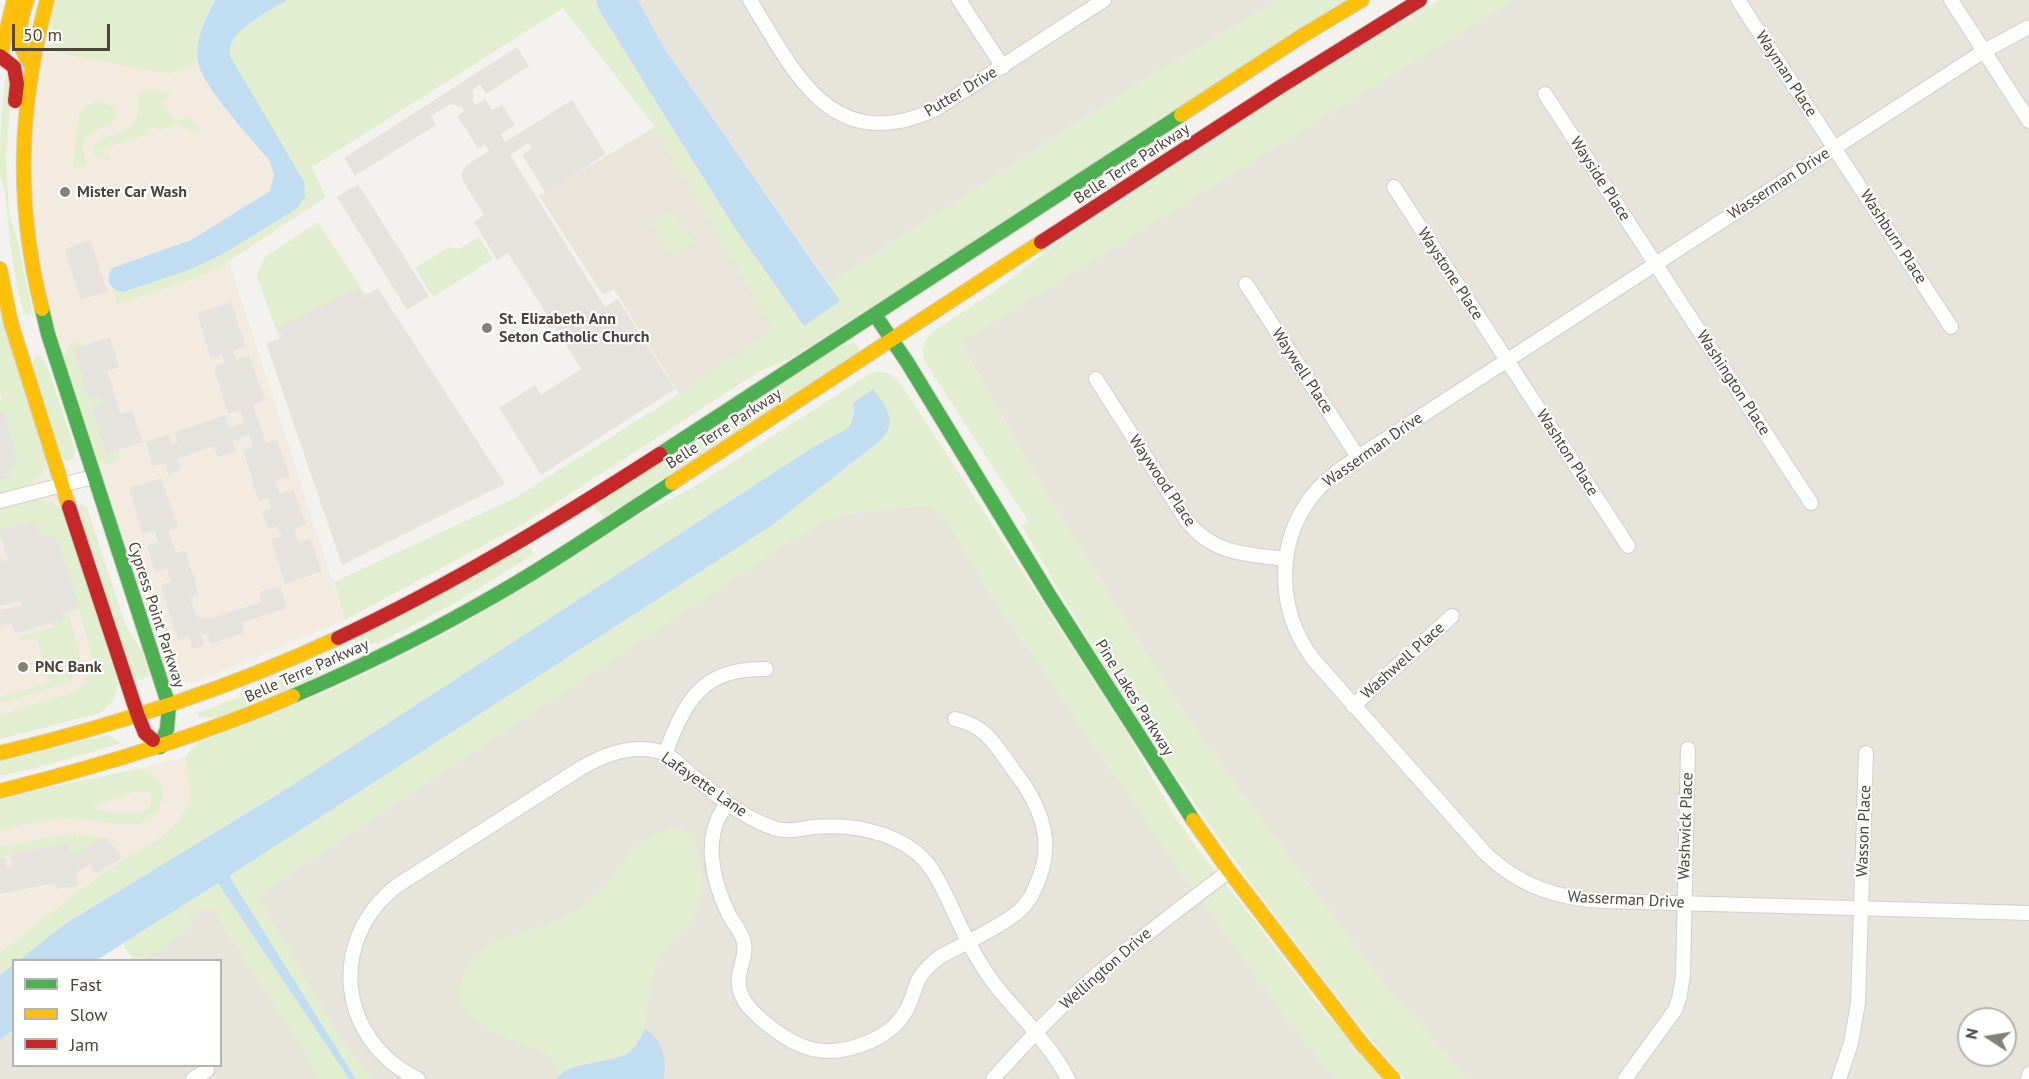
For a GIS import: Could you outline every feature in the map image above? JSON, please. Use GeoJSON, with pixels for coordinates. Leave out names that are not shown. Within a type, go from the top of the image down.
{"type":"FeatureCollection","features":[{"type":"Feature","properties":{"kind":"main road"},"geometry":{"type":"LineString","coordinates":[[14,0],[0,57],[14,67],[17,84],[12,139],[13,209],[28,247]]}},
{"type":"Feature","properties":{"kind":"main road"},"geometry":{"type":"LineString","coordinates":[[27,0],[17,38],[22,55],[32,64]]}},
{"type":"Feature","properties":{"kind":"main road","name":"Cypress Point Parkway"},"geometry":{"type":"LineString","coordinates":[[47,0],[32,64],[22,141],[23,199],[28,247],[45,324],[168,706],[167,729],[160,747]]}},
{"type":"Feature","properties":{"kind":"main road","name":"Belle Terre Parkway"},"geometry":{"type":"LineString","coordinates":[[0,753],[138,717],[246,678],[369,625],[441,588],[553,523],[1302,36],[1362,0]]}},
{"type":"Feature","properties":{"kind":"main road","name":"Belle Terre Parkway"},"geometry":{"type":"LineString","coordinates":[[0,791],[60,777],[160,747],[282,702],[342,676],[455,619],[544,566],[1280,87],[1420,0]]}},
{"type":"Feature","properties":{"kind":"main road"},"geometry":{"type":"LineString","coordinates":[[0,269],[16,341],[138,717],[145,733],[160,747]]}},
{"type":"Feature","properties":{"kind":"main road","name":"Pine Lakes Parkway"},"geometry":{"type":"LineString","coordinates":[[875,315],[1176,796],[1229,871],[1362,1044],[1393,1079]]}},
{"type":"Feature","properties":{"kind":"street","name":"Putter Drive"},"geometry":{"type":"LineString","coordinates":[[750,0],[794,72],[811,93],[832,109],[861,120],[886,124],[923,116],[952,100],[1104,0]]}},
{"type":"Feature","properties":{"kind":"street"},"geometry":{"type":"LineString","coordinates":[[959,0],[1003,67]]}},
{"type":"Feature","properties":{"kind":"street","name":"Wayman Place"},"geometry":{"type":"LineString","coordinates":[[1738,0],[1834,148]]}},
{"type":"Feature","properties":{"kind":"street"},"geometry":{"type":"LineString","coordinates":[[1951,0],[2029,121]]}},
{"type":"Feature","properties":{"kind":"street","name":"Wasserman Drive"},"geometry":{"type":"LineString","coordinates":[[2029,27],[1984,51],[1358,457],[1326,481],[1311,498],[1296,524],[1286,559],[1284,580],[1286,600],[1299,637],[1313,659],[1485,853],[1518,879],[1548,893],[1568,898],[1605,902],[2029,913]]}},
{"type":"Feature","properties":{"kind":"street","name":"Wayside Place"},"geometry":{"type":"LineString","coordinates":[[1545,94],[1655,264]]}},
{"type":"Feature","properties":{"kind":"street","name":"Washburn Place"},"geometry":{"type":"LineString","coordinates":[[1834,148],[1951,327]]}},
{"type":"Feature","properties":{"kind":"street","name":"Waystone Place"},"geometry":{"type":"LineString","coordinates":[[1394,187],[1506,361]]}},
{"type":"Feature","properties":{"kind":"street","name":"Washington Place"},"geometry":{"type":"LineString","coordinates":[[1655,264],[1811,503]]}},
{"type":"Feature","properties":{"kind":"street","name":"Waywell Place"},"geometry":{"type":"LineString","coordinates":[[1246,284],[1358,457]]}},
{"type":"Feature","properties":{"kind":"street","name":"Washton Place"},"geometry":{"type":"LineString","coordinates":[[1506,361],[1628,546]]}},
{"type":"Feature","properties":{"kind":"street","name":"Waywood Place"},"geometry":{"type":"LineString","coordinates":[[1096,379],[1187,521],[1200,535],[1228,550],[1286,559]]}},
{"type":"Feature","properties":{"kind":"street"},"geometry":{"type":"LineString","coordinates":[[0,501],[93,477]]}},
{"type":"Feature","properties":{"kind":"street","name":"Washwell Place"},"geometry":{"type":"LineString","coordinates":[[1353,706],[1452,616]]}},
{"type":"Feature","properties":{"kind":"street"},"geometry":{"type":"LineString","coordinates":[[665,754],[681,717],[706,684],[731,671],[766,669]]}},
{"type":"Feature","properties":{"kind":"street"},"geometry":{"type":"LineString","coordinates":[[728,803],[714,824],[711,849],[720,892],[744,943],[744,957],[739,973],[740,990],[747,1006],[787,1040],[814,1050],[837,1051],[860,1045],[881,1036],[903,1017],[919,979],[926,969],[941,956],[1010,917],[1025,904],[1032,894],[1044,864],[1046,843],[1041,818],[1028,790],[984,731],[969,722],[955,718]]}},
{"type":"Feature","properties":{"kind":"street","name":"Washwick Place"},"geometry":{"type":"LineString","coordinates":[[1625,1079],[1669,1019],[1679,999],[1683,975],[1688,749]]}},
{"type":"Feature","properties":{"kind":"street","name":"Lafayette Lane"},"geometry":{"type":"LineString","coordinates":[[418,1079],[398,1068],[374,1045],[355,1009],[350,986],[351,958],[362,927],[374,907],[398,885],[595,760],[622,751],[651,751],[665,754],[728,803],[754,819],[778,829],[845,827],[877,833],[906,845],[917,853],[935,873],[968,941],[994,983],[1054,1056],[1068,1079]]}},
{"type":"Feature","properties":{"kind":"street","name":"Wasson Place"},"geometry":{"type":"LineString","coordinates":[[1839,1079],[1851,1043],[1857,1012],[1866,753]]}},
{"type":"Feature","properties":{"kind":"street","name":"Wellington Drive"},"geometry":{"type":"LineString","coordinates":[[993,1079],[1035,1033],[1104,969],[1229,871]]}},
{"type":"Feature","properties":{"kind":"street"},"geometry":{"type":"LineString","coordinates":[[193,1079],[207,1070]]}},
{"type":"Feature","properties":{"kind":"street"},"geometry":{"type":"LineString","coordinates":[[2028,1079],[2029,1074]]}},
{"type":"Feature","properties":{"kind":"shaded area"},"geometry":{"type":"Polygon","coordinates":[[[638,0],[1279,0],[1132,87],[829,284],[664,48],[638,0]]]}},
{"type":"Feature","properties":{"kind":"shaded area"},"geometry":{"type":"Polygon","coordinates":[[[1512,0],[2029,0],[2029,1079],[1468,1079],[1380,979],[1184,713],[1046,493],[960,342],[1512,0]]]}},
{"type":"Feature","properties":{"kind":"shaded area"},"geometry":{"type":"Polygon","coordinates":[[[48,27],[171,74],[197,61],[205,81],[269,160],[274,175],[270,191],[191,240],[112,268],[108,283],[117,305],[202,276],[229,261],[345,620],[196,682],[182,682],[167,671],[43,291],[30,178],[34,96],[48,27]]]}},
{"type":"Feature","properties":{"kind":"shaded area"},"geometry":{"type":"Polygon","coordinates":[[[517,47],[529,66],[486,94],[480,84],[473,90],[473,101],[475,105],[485,99],[492,110],[502,104],[515,125],[501,134],[505,142],[572,100],[606,154],[546,193],[522,155],[532,148],[528,143],[510,155],[605,307],[618,299],[675,389],[541,475],[499,408],[535,385],[541,395],[581,369],[508,253],[497,260],[474,222],[484,215],[461,174],[467,165],[489,151],[485,144],[478,148],[457,116],[464,111],[461,107],[450,104],[431,116],[436,125],[355,176],[344,158],[517,47]]]}},
{"type":"Feature","properties":{"kind":"shaded area"},"geometry":{"type":"Polygon","coordinates":[[[655,127],[774,330],[679,394],[614,289],[603,295],[539,196],[655,127]]]}},
{"type":"Feature","properties":{"kind":"shaded area"},"geometry":{"type":"Polygon","coordinates":[[[358,184],[429,296],[407,310],[337,197],[358,184]]]}},
{"type":"Feature","properties":{"kind":"shaded area"},"geometry":{"type":"Polygon","coordinates":[[[90,240],[107,291],[81,300],[64,249],[90,240]]]}},
{"type":"Feature","properties":{"kind":"shaded area"},"geometry":{"type":"Polygon","coordinates":[[[359,288],[365,299],[366,295],[378,288],[505,484],[342,565],[266,343],[282,338],[278,327],[359,288]]]}},
{"type":"Feature","properties":{"kind":"shaded area"},"geometry":{"type":"Polygon","coordinates":[[[231,302],[246,347],[233,351],[236,359],[249,355],[265,400],[253,405],[266,443],[277,439],[290,476],[275,481],[280,494],[293,489],[306,525],[294,529],[298,542],[310,538],[322,571],[285,584],[271,540],[281,536],[277,526],[268,529],[262,512],[271,508],[268,498],[259,501],[243,450],[253,447],[249,435],[233,441],[236,451],[218,457],[214,446],[177,459],[181,470],[168,474],[165,463],[153,466],[146,442],[168,434],[172,444],[177,442],[175,432],[225,415],[229,428],[244,422],[240,410],[228,414],[214,367],[224,363],[222,355],[211,359],[197,313],[231,302]]]}},
{"type":"Feature","properties":{"kind":"shaded area"},"geometry":{"type":"Polygon","coordinates":[[[0,310],[118,685],[112,703],[100,713],[0,739],[0,310]]]}},
{"type":"Feature","properties":{"kind":"shaded area"},"geometry":{"type":"Polygon","coordinates":[[[110,337],[119,367],[107,371],[121,414],[132,411],[143,442],[106,453],[92,407],[101,404],[101,397],[89,399],[74,349],[110,337]]]}},
{"type":"Feature","properties":{"kind":"shaded area"},"geometry":{"type":"Polygon","coordinates":[[[4,411],[18,464],[9,468],[11,477],[0,480],[0,412],[4,411]]]}},
{"type":"Feature","properties":{"kind":"shaded area"},"geometry":{"type":"Polygon","coordinates":[[[161,478],[178,527],[168,531],[176,553],[185,550],[199,595],[190,598],[197,617],[208,619],[262,602],[259,592],[280,586],[287,608],[241,623],[244,633],[210,644],[207,633],[201,635],[204,645],[193,649],[189,636],[178,640],[160,585],[171,581],[167,568],[155,572],[147,546],[158,542],[155,531],[143,534],[129,488],[161,478]]]}},
{"type":"Feature","properties":{"kind":"shaded area"},"geometry":{"type":"Polygon","coordinates":[[[926,505],[944,517],[998,605],[1185,877],[1288,1020],[1336,1079],[373,1079],[341,1041],[257,895],[801,534],[830,518],[926,505]]]}},
{"type":"Feature","properties":{"kind":"shaded area"},"geometry":{"type":"Polygon","coordinates":[[[34,521],[37,532],[54,538],[61,549],[79,608],[68,612],[63,610],[61,612],[63,620],[15,633],[11,623],[0,626],[0,610],[22,604],[19,601],[0,606],[0,562],[9,557],[6,554],[0,530],[34,521]]]}},
{"type":"Feature","properties":{"kind":"shaded area"},"geometry":{"type":"Polygon","coordinates":[[[185,757],[191,800],[179,820],[158,839],[121,861],[76,893],[0,953],[0,798],[100,778],[185,757]]]}},
{"type":"Feature","properties":{"kind":"shaded area"},"geometry":{"type":"Polygon","coordinates":[[[104,838],[122,858],[96,874],[89,865],[76,873],[78,886],[56,889],[55,883],[0,894],[0,857],[4,857],[7,867],[12,866],[10,855],[69,843],[72,854],[76,854],[104,838]]]}},
{"type":"Feature","properties":{"kind":"shaded area"},"geometry":{"type":"Polygon","coordinates":[[[210,905],[304,1050],[318,1079],[0,1079],[0,1040],[12,1031],[12,1067],[222,1067],[222,959],[144,959],[192,927],[188,918],[210,905]]]}},
{"type":"Feature","properties":{"kind":"green space"},"geometry":{"type":"Polygon","coordinates":[[[56,0],[215,0],[203,29],[197,61],[171,74],[56,51],[49,39],[49,33],[56,0]]]}},
{"type":"Feature","properties":{"kind":"green space"},"geometry":{"type":"Polygon","coordinates":[[[287,0],[596,0],[599,10],[731,222],[840,301],[829,284],[1132,87],[1279,0],[1348,0],[790,359],[760,371],[523,524],[345,620],[334,582],[515,498],[679,394],[773,330],[655,127],[563,8],[312,167],[326,197],[229,261],[202,276],[117,305],[111,288],[116,290],[296,209],[230,56],[230,47],[241,30],[287,0]]]}},
{"type":"Feature","properties":{"kind":"green space"},"geometry":{"type":"Polygon","coordinates":[[[1439,0],[1512,0],[960,343],[1046,493],[1184,713],[1380,979],[1468,1079],[1405,1079],[1351,1014],[1262,897],[1153,742],[1053,581],[1022,526],[1028,521],[925,362],[923,348],[925,341],[934,331],[998,289],[1053,246],[1292,90],[1439,0]]]}},
{"type":"Feature","properties":{"kind":"green space"},"geometry":{"type":"Polygon","coordinates":[[[6,75],[12,86],[6,157],[9,213],[18,243],[32,311],[30,315],[24,313],[17,285],[0,172],[2,110],[6,75]]]}},
{"type":"Feature","properties":{"kind":"green space"},"geometry":{"type":"Polygon","coordinates":[[[148,89],[169,93],[169,97],[162,102],[176,122],[188,117],[197,126],[196,130],[192,131],[177,124],[157,131],[155,127],[147,129],[149,134],[99,150],[110,157],[108,160],[97,158],[93,152],[95,145],[105,138],[130,128],[138,113],[139,94],[148,89]]]}},
{"type":"Feature","properties":{"kind":"green space"},"geometry":{"type":"Polygon","coordinates":[[[97,102],[110,105],[116,116],[113,121],[85,139],[83,150],[86,166],[73,167],[79,115],[86,105],[97,102]]]}},
{"type":"Feature","properties":{"kind":"green space"},"geometry":{"type":"Polygon","coordinates":[[[673,210],[694,243],[672,257],[651,224],[673,210]]]}},
{"type":"Feature","properties":{"kind":"green space"},"geometry":{"type":"Polygon","coordinates":[[[318,223],[366,295],[365,299],[359,289],[278,328],[282,338],[279,338],[257,276],[261,264],[265,257],[318,223]]]}},
{"type":"Feature","properties":{"kind":"green space"},"geometry":{"type":"Polygon","coordinates":[[[479,237],[493,259],[433,297],[415,268],[449,247],[459,249],[479,237]]]}},
{"type":"Feature","properties":{"kind":"green space"},"geometry":{"type":"Polygon","coordinates":[[[0,310],[45,457],[44,466],[37,479],[24,487],[0,493],[0,480],[11,477],[9,468],[12,466],[4,411],[0,412],[0,401],[3,400],[0,389],[0,310]]]}},
{"type":"Feature","properties":{"kind":"green space"},"geometry":{"type":"Polygon","coordinates":[[[76,341],[84,346],[74,349],[89,398],[100,397],[101,404],[92,408],[107,453],[119,451],[119,458],[112,464],[103,463],[97,458],[64,358],[70,343],[76,341]]]}},
{"type":"Feature","properties":{"kind":"green space"},"geometry":{"type":"Polygon","coordinates":[[[855,342],[860,351],[604,517],[593,505],[823,357],[844,345],[855,342]]]}},
{"type":"Feature","properties":{"kind":"green space"},"geometry":{"type":"Polygon","coordinates":[[[37,355],[41,356],[48,368],[75,450],[74,459],[67,461],[62,457],[32,364],[37,355]]]}},
{"type":"Feature","properties":{"kind":"green space"},"geometry":{"type":"Polygon","coordinates":[[[878,371],[892,375],[903,387],[1126,731],[1172,812],[1199,851],[1315,1000],[1382,1079],[1336,1079],[1288,1020],[1185,877],[998,605],[944,517],[926,505],[830,518],[801,534],[257,895],[341,1041],[373,1079],[356,1079],[229,876],[771,526],[876,444],[854,414],[847,429],[815,446],[288,788],[65,924],[20,959],[12,959],[12,966],[0,975],[0,953],[76,893],[121,861],[158,839],[179,820],[191,800],[185,757],[198,743],[328,691],[460,626],[636,517],[692,488],[871,373],[878,371]]]}},
{"type":"Feature","properties":{"kind":"green space"},"geometry":{"type":"Polygon","coordinates":[[[37,500],[50,502],[65,516],[117,680],[117,690],[108,706],[100,713],[0,739],[0,715],[75,692],[84,682],[92,659],[61,549],[44,533],[37,532],[33,521],[0,530],[0,509],[37,500]]]}},
{"type":"Feature","properties":{"kind":"green space"},"geometry":{"type":"Polygon","coordinates":[[[82,504],[87,507],[125,624],[142,651],[149,672],[148,677],[143,680],[134,676],[79,510],[82,504]]]}},
{"type":"Feature","properties":{"kind":"green space"},"geometry":{"type":"Polygon","coordinates":[[[530,546],[534,554],[453,604],[377,644],[375,642],[330,665],[312,679],[220,717],[199,718],[197,713],[346,651],[360,637],[530,546]]]}},
{"type":"Feature","properties":{"kind":"green space"},"geometry":{"type":"Polygon","coordinates":[[[62,610],[68,612],[80,655],[78,668],[72,679],[59,686],[0,703],[0,697],[49,683],[37,638],[19,641],[18,637],[53,627],[52,623],[63,620],[62,610]]]}},
{"type":"Feature","properties":{"kind":"green space"},"geometry":{"type":"Polygon","coordinates":[[[108,735],[119,744],[0,776],[0,761],[108,735]]]}},
{"type":"Feature","properties":{"kind":"green space"},"geometry":{"type":"Polygon","coordinates":[[[137,769],[156,777],[162,787],[162,799],[154,815],[134,824],[63,818],[0,831],[0,798],[137,769]],[[134,792],[94,806],[95,809],[112,812],[141,812],[148,808],[151,802],[150,792],[134,792]]]}},
{"type":"Feature","properties":{"kind":"green space"},"geometry":{"type":"Polygon","coordinates":[[[671,827],[683,829],[696,842],[703,894],[692,921],[669,943],[657,962],[650,986],[645,1029],[630,1052],[560,1074],[557,1063],[550,1056],[486,1028],[472,1017],[463,1005],[459,990],[464,972],[477,954],[496,941],[567,916],[607,883],[640,843],[671,827]]]}},
{"type":"Feature","properties":{"kind":"green space"},"geometry":{"type":"Polygon","coordinates":[[[76,834],[77,837],[79,834],[116,840],[117,842],[104,839],[80,853],[72,854],[69,843],[0,857],[0,847],[76,834]]]}},
{"type":"Feature","properties":{"kind":"green space"},"geometry":{"type":"Polygon","coordinates":[[[218,882],[349,1079],[318,1079],[304,1050],[210,905],[188,918],[193,927],[144,959],[132,959],[123,944],[218,882]]]}},
{"type":"Feature","properties":{"kind":"water"},"geometry":{"type":"Polygon","coordinates":[[[215,0],[287,0],[241,30],[230,47],[230,56],[304,182],[305,197],[296,209],[223,254],[191,269],[123,292],[118,291],[109,281],[112,268],[191,240],[270,191],[274,175],[269,160],[217,98],[201,72],[198,62],[199,38],[215,0]]]}},
{"type":"Feature","properties":{"kind":"water"},"geometry":{"type":"Polygon","coordinates":[[[596,0],[638,0],[664,48],[840,301],[804,326],[731,222],[599,10],[596,0]]]}},
{"type":"Feature","properties":{"kind":"water"},"geometry":{"type":"Polygon","coordinates":[[[873,389],[887,410],[890,423],[888,430],[876,444],[771,526],[229,876],[356,1079],[349,1079],[218,883],[99,959],[20,959],[65,924],[288,788],[815,446],[847,429],[854,414],[853,403],[873,389]]]}},
{"type":"Feature","properties":{"kind":"water"},"geometry":{"type":"Polygon","coordinates":[[[12,966],[12,1031],[0,1040],[0,975],[12,966]]]}},
{"type":"Feature","properties":{"kind":"water"},"geometry":{"type":"Polygon","coordinates":[[[645,1029],[655,1038],[662,1051],[665,1065],[663,1079],[556,1079],[570,1069],[629,1053],[645,1029]]]}},
{"type":"Feature","properties":{"kind":"traffic: fast"},"geometry":{"type":"LineString","coordinates":[[660,454],[1181,115]]}},
{"type":"Feature","properties":{"kind":"traffic: fast"},"geometry":{"type":"LineString","coordinates":[[42,309],[48,334],[169,706],[167,729],[160,747],[153,740]]}},
{"type":"Feature","properties":{"kind":"traffic: fast"},"geometry":{"type":"LineString","coordinates":[[875,315],[907,362],[1051,598],[1193,820]]}},
{"type":"Feature","properties":{"kind":"traffic: fast"},"geometry":{"type":"LineString","coordinates":[[293,696],[387,653],[503,591],[672,483]]}},
{"type":"Feature","properties":{"kind":"traffic: slow"},"geometry":{"type":"LineString","coordinates":[[0,58],[14,0]]}},
{"type":"Feature","properties":{"kind":"traffic: slow"},"geometry":{"type":"LineString","coordinates":[[27,0],[20,25],[20,41],[31,64]]}},
{"type":"Feature","properties":{"kind":"traffic: slow"},"geometry":{"type":"LineString","coordinates":[[42,309],[27,230],[24,154],[31,78],[47,0]]}},
{"type":"Feature","properties":{"kind":"traffic: slow"},"geometry":{"type":"LineString","coordinates":[[1181,115],[1362,0]]}},
{"type":"Feature","properties":{"kind":"traffic: slow"},"geometry":{"type":"LineString","coordinates":[[672,483],[1041,242]]}},
{"type":"Feature","properties":{"kind":"traffic: slow"},"geometry":{"type":"LineString","coordinates":[[0,269],[11,323],[69,507]]}},
{"type":"Feature","properties":{"kind":"traffic: slow"},"geometry":{"type":"LineString","coordinates":[[0,753],[172,704],[255,674],[338,638]]}},
{"type":"Feature","properties":{"kind":"traffic: slow"},"geometry":{"type":"LineString","coordinates":[[0,791],[149,750],[222,725],[293,696]]}},
{"type":"Feature","properties":{"kind":"traffic: slow"},"geometry":{"type":"LineString","coordinates":[[1193,820],[1229,871],[1362,1044],[1393,1079]]}},
{"type":"Feature","properties":{"kind":"traffic: jam"},"geometry":{"type":"LineString","coordinates":[[1041,242],[1280,87],[1420,0]]}},
{"type":"Feature","properties":{"kind":"traffic: jam"},"geometry":{"type":"LineString","coordinates":[[0,56],[14,67],[17,84],[15,101]]}},
{"type":"Feature","properties":{"kind":"traffic: jam"},"geometry":{"type":"LineString","coordinates":[[338,638],[462,574],[582,504],[660,454]]}},
{"type":"Feature","properties":{"kind":"traffic: jam"},"geometry":{"type":"LineString","coordinates":[[69,507],[138,716],[145,733],[153,740]]}},
{"type":"Feature","properties":{"kind":"place","name":"Mister Car Wash"},"geometry":{"type":"Point","coordinates":[65,192]}},
{"type":"Feature","properties":{"kind":"place","name":"St. Elizabeth Ann Seton Catholic Church"},"geometry":{"type":"Point","coordinates":[487,328]}},
{"type":"Feature","properties":{"kind":"place","name":"PNC Bank"},"geometry":{"type":"Point","coordinates":[23,667]}}]}
